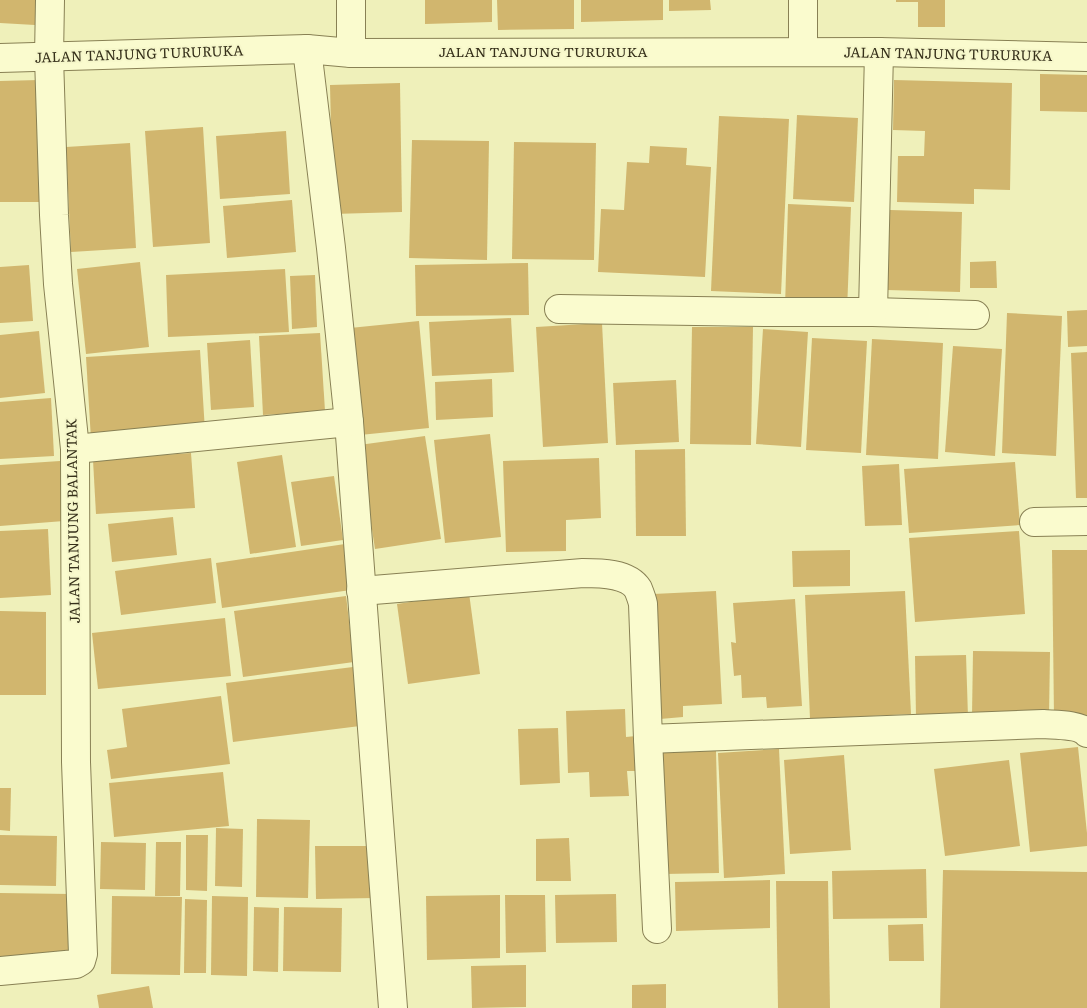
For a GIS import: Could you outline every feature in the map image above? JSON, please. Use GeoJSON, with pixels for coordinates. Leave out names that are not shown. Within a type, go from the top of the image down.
{"type":"FeatureCollection","features":[{"type":"Feature","properties":{"kind":"street","name":"JALAN TANJUNG BALANTAK"},"geometry":{"type":"LineString","coordinates":[[0,971],[76,964],[82,960],[83,954],[76,762],[75,449],[58,274],[53,190],[49,57],[50,0]]}},
{"type":"Feature","properties":{"kind":"street"},"geometry":{"type":"LineString","coordinates":[[351,0],[351,53]]}},
{"type":"Feature","properties":{"kind":"street"},"geometry":{"type":"LineString","coordinates":[[803,0],[803,52]]}},
{"type":"Feature","properties":{"kind":"street","name":"JALAN TANJUNG TURURUKA"},"geometry":{"type":"LineString","coordinates":[[0,58],[307,50],[351,53],[879,52],[1087,57]]}},
{"type":"Feature","properties":{"kind":"street"},"geometry":{"type":"LineString","coordinates":[[307,50],[331,248],[348,422],[393,1008]]}},
{"type":"Feature","properties":{"kind":"street"},"geometry":{"type":"LineString","coordinates":[[873,312],[879,52]]}},
{"type":"Feature","properties":{"kind":"street"},"geometry":{"type":"LineString","coordinates":[[559,309],[873,312],[975,315]]}},
{"type":"Feature","properties":{"kind":"street"},"geometry":{"type":"LineString","coordinates":[[75,449],[348,422]]}},
{"type":"Feature","properties":{"kind":"street"},"geometry":{"type":"LineString","coordinates":[[1034,522],[1087,521]]}},
{"type":"Feature","properties":{"kind":"street"},"geometry":{"type":"LineString","coordinates":[[361,590],[583,573],[607,573],[628,581],[637,588],[643,604],[657,929]]}},
{"type":"Feature","properties":{"kind":"street"},"geometry":{"type":"LineString","coordinates":[[648,739],[1043,724],[1066,725],[1084,730],[1087,733]]}},
{"type":"Feature","properties":{"kind":"building"},"geometry":{"type":"Polygon","coordinates":[[[0,0],[35,0],[35,25],[0,23],[0,0]]]}},
{"type":"Feature","properties":{"kind":"building"},"geometry":{"type":"Polygon","coordinates":[[[425,0],[492,0],[492,22],[425,24],[425,0]]]}},
{"type":"Feature","properties":{"kind":"building"},"geometry":{"type":"Polygon","coordinates":[[[497,0],[574,0],[574,29],[498,30],[497,0]]]}},
{"type":"Feature","properties":{"kind":"building"},"geometry":{"type":"Polygon","coordinates":[[[581,0],[663,0],[663,20],[581,22],[581,0]]]}},
{"type":"Feature","properties":{"kind":"building"},"geometry":{"type":"Polygon","coordinates":[[[669,0],[710,0],[711,10],[669,11],[669,0]]]}},
{"type":"Feature","properties":{"kind":"building"},"geometry":{"type":"Polygon","coordinates":[[[896,0],[945,0],[945,27],[918,27],[918,2],[896,2],[896,0]]]}},
{"type":"Feature","properties":{"kind":"building"},"geometry":{"type":"Polygon","coordinates":[[[1040,74],[1087,75],[1087,112],[1040,111],[1040,74]]]}},
{"type":"Feature","properties":{"kind":"building"},"geometry":{"type":"Polygon","coordinates":[[[39,80],[40,202],[0,202],[0,81],[39,80]]]}},
{"type":"Feature","properties":{"kind":"building"},"geometry":{"type":"Polygon","coordinates":[[[894,80],[1012,83],[1010,190],[974,189],[974,204],[897,202],[898,156],[924,156],[925,131],[893,130],[894,80]]]}},
{"type":"Feature","properties":{"kind":"building"},"geometry":{"type":"Polygon","coordinates":[[[400,83],[402,212],[333,214],[330,85],[400,83]]]}},
{"type":"Feature","properties":{"kind":"building"},"geometry":{"type":"Polygon","coordinates":[[[797,115],[858,118],[854,202],[793,199],[797,115]]]}},
{"type":"Feature","properties":{"kind":"building"},"geometry":{"type":"Polygon","coordinates":[[[719,116],[789,119],[781,294],[711,291],[719,116]]]}},
{"type":"Feature","properties":{"kind":"building"},"geometry":{"type":"Polygon","coordinates":[[[203,127],[210,243],[153,247],[145,131],[203,127]]]}},
{"type":"Feature","properties":{"kind":"building"},"geometry":{"type":"Polygon","coordinates":[[[286,131],[290,194],[220,199],[216,136],[286,131]]]}},
{"type":"Feature","properties":{"kind":"building"},"geometry":{"type":"Polygon","coordinates":[[[412,140],[489,141],[487,260],[409,258],[412,140]]]}},
{"type":"Feature","properties":{"kind":"building"},"geometry":{"type":"Polygon","coordinates":[[[514,142],[596,143],[594,260],[512,259],[514,142]]]}},
{"type":"Feature","properties":{"kind":"building"},"geometry":{"type":"Polygon","coordinates":[[[130,143],[136,248],[71,252],[66,147],[130,143]]]}},
{"type":"Feature","properties":{"kind":"building"},"geometry":{"type":"Polygon","coordinates":[[[650,146],[687,148],[686,165],[711,167],[705,277],[598,272],[601,209],[624,210],[627,162],[649,163],[650,146]]]}},
{"type":"Feature","properties":{"kind":"building"},"geometry":{"type":"Polygon","coordinates":[[[292,200],[296,252],[227,258],[223,206],[292,200]]]}},
{"type":"Feature","properties":{"kind":"building"},"geometry":{"type":"Polygon","coordinates":[[[788,204],[851,207],[847,311],[785,308],[788,204]]]}},
{"type":"Feature","properties":{"kind":"building"},"geometry":{"type":"Polygon","coordinates":[[[890,210],[962,212],[960,292],[887,290],[890,210]]]}},
{"type":"Feature","properties":{"kind":"building"},"geometry":{"type":"Polygon","coordinates":[[[996,261],[997,288],[970,288],[970,262],[996,261]]]}},
{"type":"Feature","properties":{"kind":"building"},"geometry":{"type":"Polygon","coordinates":[[[140,262],[149,347],[86,354],[77,269],[140,262]]]}},
{"type":"Feature","properties":{"kind":"building"},"geometry":{"type":"Polygon","coordinates":[[[528,263],[529,315],[416,316],[415,265],[528,263]]]}},
{"type":"Feature","properties":{"kind":"building"},"geometry":{"type":"Polygon","coordinates":[[[29,265],[33,321],[0,323],[0,267],[29,265]]]}},
{"type":"Feature","properties":{"kind":"building"},"geometry":{"type":"Polygon","coordinates":[[[285,269],[289,332],[168,337],[166,275],[285,269]]]}},
{"type":"Feature","properties":{"kind":"building"},"geometry":{"type":"Polygon","coordinates":[[[315,275],[317,327],[292,329],[290,276],[315,275]]]}},
{"type":"Feature","properties":{"kind":"building"},"geometry":{"type":"Polygon","coordinates":[[[1087,310],[1087,346],[1068,347],[1067,311],[1087,310]]]}},
{"type":"Feature","properties":{"kind":"building"},"geometry":{"type":"Polygon","coordinates":[[[1007,313],[1062,316],[1056,456],[1002,453],[1007,313]]]}},
{"type":"Feature","properties":{"kind":"building"},"geometry":{"type":"Polygon","coordinates":[[[511,318],[514,372],[432,376],[429,322],[511,318]]]}},
{"type":"Feature","properties":{"kind":"building"},"geometry":{"type":"Polygon","coordinates":[[[419,321],[429,428],[360,435],[350,328],[419,321]]]}},
{"type":"Feature","properties":{"kind":"building"},"geometry":{"type":"Polygon","coordinates":[[[602,323],[608,443],[543,447],[536,327],[602,323]]]}},
{"type":"Feature","properties":{"kind":"building"},"geometry":{"type":"Polygon","coordinates":[[[692,327],[753,327],[751,445],[690,444],[692,327]]]}},
{"type":"Feature","properties":{"kind":"building"},"geometry":{"type":"Polygon","coordinates":[[[763,329],[808,332],[801,447],[756,444],[763,329]]]}},
{"type":"Feature","properties":{"kind":"building"},"geometry":{"type":"Polygon","coordinates":[[[39,331],[45,393],[0,398],[0,335],[39,331]]]}},
{"type":"Feature","properties":{"kind":"building"},"geometry":{"type":"Polygon","coordinates":[[[320,333],[325,411],[263,415],[259,336],[320,333]]]}},
{"type":"Feature","properties":{"kind":"building"},"geometry":{"type":"Polygon","coordinates":[[[812,338],[867,341],[861,453],[806,450],[812,338]]]}},
{"type":"Feature","properties":{"kind":"building"},"geometry":{"type":"Polygon","coordinates":[[[872,339],[943,343],[938,459],[866,455],[872,339]]]}},
{"type":"Feature","properties":{"kind":"building"},"geometry":{"type":"Polygon","coordinates":[[[250,340],[254,407],[211,410],[207,343],[250,340]]]}},
{"type":"Feature","properties":{"kind":"building"},"geometry":{"type":"Polygon","coordinates":[[[953,346],[1002,349],[995,456],[945,452],[953,346]]]}},
{"type":"Feature","properties":{"kind":"building"},"geometry":{"type":"Polygon","coordinates":[[[200,350],[205,431],[91,439],[86,357],[200,350]]]}},
{"type":"Feature","properties":{"kind":"building"},"geometry":{"type":"Polygon","coordinates":[[[1087,352],[1087,498],[1076,498],[1071,353],[1087,352]]]}},
{"type":"Feature","properties":{"kind":"building"},"geometry":{"type":"Polygon","coordinates":[[[492,379],[493,417],[436,420],[435,382],[492,379]]]}},
{"type":"Feature","properties":{"kind":"building"},"geometry":{"type":"Polygon","coordinates":[[[676,380],[679,442],[616,445],[613,383],[676,380]]]}},
{"type":"Feature","properties":{"kind":"building"},"geometry":{"type":"Polygon","coordinates":[[[51,398],[54,456],[0,459],[0,402],[51,398]]]}},
{"type":"Feature","properties":{"kind":"building"},"geometry":{"type":"Polygon","coordinates":[[[490,434],[501,537],[445,543],[434,440],[490,434]]]}},
{"type":"Feature","properties":{"kind":"building"},"geometry":{"type":"Polygon","coordinates":[[[425,436],[441,539],[375,549],[359,445],[425,436]]]}},
{"type":"Feature","properties":{"kind":"building"},"geometry":{"type":"Polygon","coordinates":[[[685,449],[686,536],[636,536],[635,450],[685,449]]]}},
{"type":"Feature","properties":{"kind":"building"},"geometry":{"type":"Polygon","coordinates":[[[191,453],[195,508],[96,514],[93,460],[191,453]]]}},
{"type":"Feature","properties":{"kind":"building"},"geometry":{"type":"Polygon","coordinates":[[[282,455],[296,547],[250,554],[237,462],[282,455]]]}},
{"type":"Feature","properties":{"kind":"building"},"geometry":{"type":"Polygon","coordinates":[[[599,458],[601,518],[566,520],[566,551],[506,552],[503,461],[599,458]]]}},
{"type":"Feature","properties":{"kind":"building"},"geometry":{"type":"Polygon","coordinates":[[[60,461],[64,521],[0,526],[0,465],[60,461]]]}},
{"type":"Feature","properties":{"kind":"building"},"geometry":{"type":"Polygon","coordinates":[[[1015,462],[1020,525],[909,533],[904,469],[1015,462]]]}},
{"type":"Feature","properties":{"kind":"building"},"geometry":{"type":"Polygon","coordinates":[[[899,464],[902,525],[865,526],[862,466],[899,464]]]}},
{"type":"Feature","properties":{"kind":"building"},"geometry":{"type":"Polygon","coordinates":[[[334,476],[343,540],[301,546],[291,482],[334,476]]]}},
{"type":"Feature","properties":{"kind":"building"},"geometry":{"type":"Polygon","coordinates":[[[173,517],[177,555],[112,562],[108,524],[173,517]]]}},
{"type":"Feature","properties":{"kind":"building"},"geometry":{"type":"Polygon","coordinates":[[[48,529],[51,595],[0,598],[0,531],[48,529]]]}},
{"type":"Feature","properties":{"kind":"building"},"geometry":{"type":"Polygon","coordinates":[[[1019,531],[1025,614],[915,622],[909,538],[1019,531]]]}},
{"type":"Feature","properties":{"kind":"building"},"geometry":{"type":"Polygon","coordinates":[[[345,544],[351,590],[222,608],[216,563],[345,544]]]}},
{"type":"Feature","properties":{"kind":"building"},"geometry":{"type":"Polygon","coordinates":[[[850,550],[850,586],[793,587],[792,551],[850,550]]]}},
{"type":"Feature","properties":{"kind":"building"},"geometry":{"type":"Polygon","coordinates":[[[1052,550],[1087,550],[1087,717],[1054,718],[1052,550]]]}},
{"type":"Feature","properties":{"kind":"building"},"geometry":{"type":"Polygon","coordinates":[[[211,558],[216,603],[121,615],[115,571],[211,558]]]}},
{"type":"Feature","properties":{"kind":"building"},"geometry":{"type":"Polygon","coordinates":[[[716,591],[722,704],[683,706],[683,717],[660,719],[653,594],[716,591]]]}},
{"type":"Feature","properties":{"kind":"building"},"geometry":{"type":"Polygon","coordinates":[[[905,591],[911,714],[810,719],[805,595],[905,591]]]}},
{"type":"Feature","properties":{"kind":"building"},"geometry":{"type":"Polygon","coordinates":[[[469,593],[480,674],[408,684],[397,604],[469,593]]]}},
{"type":"Feature","properties":{"kind":"building"},"geometry":{"type":"Polygon","coordinates":[[[346,596],[354,662],[243,677],[234,611],[346,596]]]}},
{"type":"Feature","properties":{"kind":"building"},"geometry":{"type":"Polygon","coordinates":[[[795,599],[802,706],[767,708],[766,697],[742,698],[741,675],[734,676],[731,642],[736,643],[733,603],[795,599]]]}},
{"type":"Feature","properties":{"kind":"building"},"geometry":{"type":"Polygon","coordinates":[[[0,611],[46,612],[46,695],[0,695],[0,611]]]}},
{"type":"Feature","properties":{"kind":"building"},"geometry":{"type":"Polygon","coordinates":[[[225,618],[231,676],[98,689],[92,633],[225,618]]]}},
{"type":"Feature","properties":{"kind":"building"},"geometry":{"type":"Polygon","coordinates":[[[973,651],[1050,652],[1049,717],[972,715],[973,651]]]}},
{"type":"Feature","properties":{"kind":"building"},"geometry":{"type":"Polygon","coordinates":[[[966,655],[968,717],[916,718],[915,656],[966,655]]]}},
{"type":"Feature","properties":{"kind":"building"},"geometry":{"type":"Polygon","coordinates":[[[353,667],[360,726],[233,742],[226,683],[353,667]]]}},
{"type":"Feature","properties":{"kind":"building"},"geometry":{"type":"Polygon","coordinates":[[[221,696],[230,764],[111,779],[107,750],[127,747],[122,709],[221,696]]]}},
{"type":"Feature","properties":{"kind":"building"},"geometry":{"type":"Polygon","coordinates":[[[625,709],[626,737],[636,736],[637,771],[627,771],[629,796],[590,797],[589,772],[568,773],[566,711],[625,709]]]}},
{"type":"Feature","properties":{"kind":"building"},"geometry":{"type":"Polygon","coordinates":[[[558,728],[560,783],[520,785],[518,729],[558,728]]]}},
{"type":"Feature","properties":{"kind":"building"},"geometry":{"type":"Polygon","coordinates":[[[1078,747],[1087,846],[1030,852],[1020,753],[1078,747]]]}},
{"type":"Feature","properties":{"kind":"building"},"geometry":{"type":"Polygon","coordinates":[[[779,749],[785,874],[724,878],[718,753],[779,749]]]}},
{"type":"Feature","properties":{"kind":"building"},"geometry":{"type":"Polygon","coordinates":[[[716,751],[719,873],[664,874],[661,752],[716,751]]]}},
{"type":"Feature","properties":{"kind":"building"},"geometry":{"type":"Polygon","coordinates":[[[844,755],[851,850],[790,854],[784,760],[844,755]]]}},
{"type":"Feature","properties":{"kind":"building"},"geometry":{"type":"Polygon","coordinates":[[[1009,760],[1020,846],[945,856],[934,769],[1009,760]]]}},
{"type":"Feature","properties":{"kind":"building"},"geometry":{"type":"Polygon","coordinates":[[[223,772],[229,826],[114,837],[109,783],[223,772]]]}},
{"type":"Feature","properties":{"kind":"building"},"geometry":{"type":"Polygon","coordinates":[[[0,788],[11,788],[10,831],[0,830],[0,788]]]}},
{"type":"Feature","properties":{"kind":"building"},"geometry":{"type":"Polygon","coordinates":[[[257,819],[310,820],[308,898],[256,897],[257,819]]]}},
{"type":"Feature","properties":{"kind":"building"},"geometry":{"type":"Polygon","coordinates":[[[216,828],[243,829],[242,887],[215,886],[216,828]]]}},
{"type":"Feature","properties":{"kind":"building"},"geometry":{"type":"Polygon","coordinates":[[[0,835],[57,836],[56,886],[0,885],[0,835]]]}},
{"type":"Feature","properties":{"kind":"building"},"geometry":{"type":"Polygon","coordinates":[[[186,835],[208,835],[207,891],[186,890],[186,835]]]}},
{"type":"Feature","properties":{"kind":"building"},"geometry":{"type":"Polygon","coordinates":[[[569,838],[571,881],[536,881],[536,839],[569,838]]]}},
{"type":"Feature","properties":{"kind":"building"},"geometry":{"type":"Polygon","coordinates":[[[101,842],[146,843],[145,890],[100,889],[101,842]]]}},
{"type":"Feature","properties":{"kind":"building"},"geometry":{"type":"Polygon","coordinates":[[[156,842],[181,842],[180,896],[155,896],[156,842]]]}},
{"type":"Feature","properties":{"kind":"building"},"geometry":{"type":"Polygon","coordinates":[[[315,846],[374,846],[375,898],[316,899],[315,846]]]}},
{"type":"Feature","properties":{"kind":"building"},"geometry":{"type":"Polygon","coordinates":[[[926,869],[927,918],[833,919],[832,871],[926,869]]]}},
{"type":"Feature","properties":{"kind":"building"},"geometry":{"type":"Polygon","coordinates":[[[943,870],[1087,872],[1087,1008],[940,1008],[943,870]]]}},
{"type":"Feature","properties":{"kind":"building"},"geometry":{"type":"Polygon","coordinates":[[[770,880],[770,928],[676,931],[675,882],[770,880]]]}},
{"type":"Feature","properties":{"kind":"building"},"geometry":{"type":"Polygon","coordinates":[[[776,881],[828,881],[830,1008],[778,1008],[776,881]]]}},
{"type":"Feature","properties":{"kind":"building"},"geometry":{"type":"Polygon","coordinates":[[[0,893],[71,894],[70,957],[0,956],[0,893]]]}},
{"type":"Feature","properties":{"kind":"building"},"geometry":{"type":"Polygon","coordinates":[[[616,894],[617,942],[556,943],[555,895],[616,894]]]}},
{"type":"Feature","properties":{"kind":"building"},"geometry":{"type":"Polygon","coordinates":[[[500,895],[500,958],[427,960],[426,896],[500,895]]]}},
{"type":"Feature","properties":{"kind":"building"},"geometry":{"type":"Polygon","coordinates":[[[505,895],[545,895],[546,952],[506,953],[505,895]]]}},
{"type":"Feature","properties":{"kind":"building"},"geometry":{"type":"Polygon","coordinates":[[[112,896],[182,897],[180,975],[111,974],[112,896]]]}},
{"type":"Feature","properties":{"kind":"building"},"geometry":{"type":"Polygon","coordinates":[[[212,896],[248,897],[247,976],[211,975],[212,896]]]}},
{"type":"Feature","properties":{"kind":"building"},"geometry":{"type":"Polygon","coordinates":[[[185,899],[207,900],[206,973],[184,973],[185,899]]]}},
{"type":"Feature","properties":{"kind":"building"},"geometry":{"type":"Polygon","coordinates":[[[254,907],[279,908],[278,972],[253,971],[254,907]]]}},
{"type":"Feature","properties":{"kind":"building"},"geometry":{"type":"Polygon","coordinates":[[[284,907],[342,908],[341,972],[283,971],[284,907]]]}},
{"type":"Feature","properties":{"kind":"building"},"geometry":{"type":"Polygon","coordinates":[[[923,924],[924,961],[889,961],[888,925],[923,924]]]}},
{"type":"Feature","properties":{"kind":"building"},"geometry":{"type":"Polygon","coordinates":[[[526,965],[526,1007],[472,1008],[471,966],[526,965]]]}},
{"type":"Feature","properties":{"kind":"building"},"geometry":{"type":"Polygon","coordinates":[[[666,984],[666,1008],[632,1008],[632,985],[666,984]]]}},
{"type":"Feature","properties":{"kind":"building"},"geometry":{"type":"Polygon","coordinates":[[[149,986],[153,1008],[99,1008],[97,995],[149,986]]]}}]}
